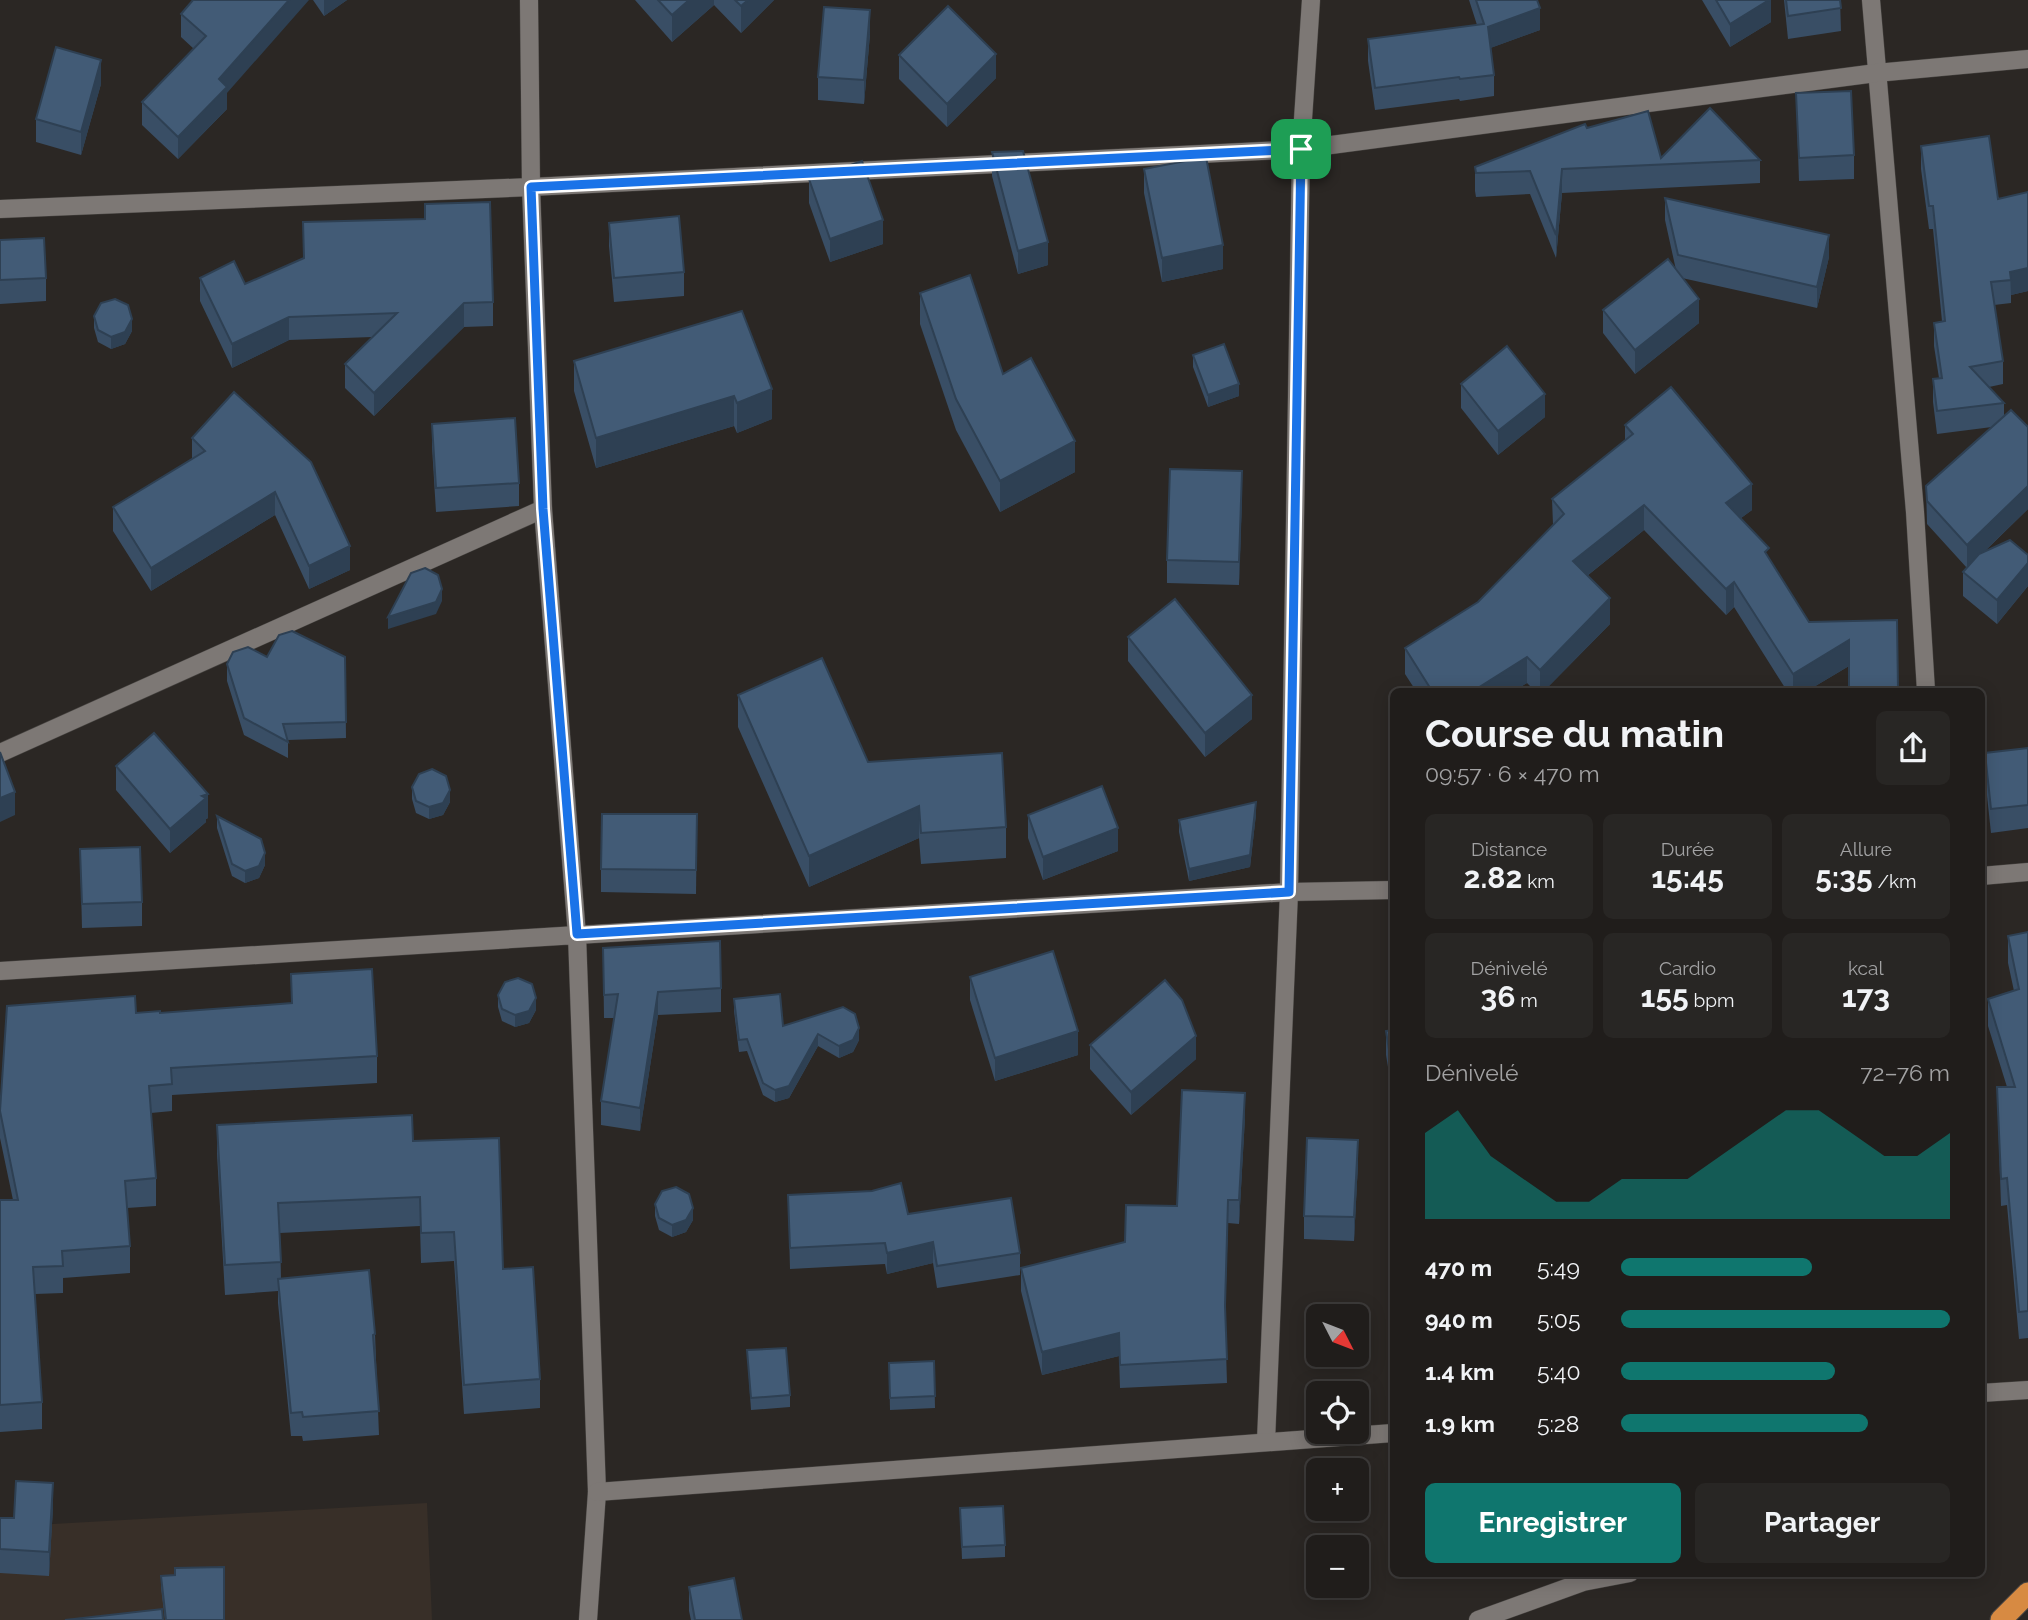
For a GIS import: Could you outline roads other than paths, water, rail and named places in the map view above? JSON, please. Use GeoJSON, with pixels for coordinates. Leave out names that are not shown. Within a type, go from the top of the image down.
{"type":"FeatureCollection","features":[{"type":"Feature","properties":{"kind":"highway"},"geometry":{"type":"LineString","coordinates":[[2001,1620],[2028,1593]]}},
{"type":"Feature","properties":{"kind":"street"},"geometry":{"type":"LineString","coordinates":[[529,0],[531,187],[543,509],[577,934],[597,1492],[588,1620]]}},
{"type":"Feature","properties":{"kind":"street"},"geometry":{"type":"LineString","coordinates":[[1266,1441],[1289,892],[1301,149],[1311,0]]}},
{"type":"Feature","properties":{"kind":"street"},"geometry":{"type":"LineString","coordinates":[[1871,0],[1915,512],[1926,688]]}},
{"type":"Feature","properties":{"kind":"street"},"geometry":{"type":"LineString","coordinates":[[0,209],[531,187],[1301,149],[1876,73],[2028,59]]}},
{"type":"Feature","properties":{"kind":"street"},"geometry":{"type":"LineString","coordinates":[[0,753],[543,509]]}},
{"type":"Feature","properties":{"kind":"street"},"geometry":{"type":"LineString","coordinates":[[1985,876],[2028,872]]}},
{"type":"Feature","properties":{"kind":"street"},"geometry":{"type":"LineString","coordinates":[[0,971],[1289,892],[1390,890]]}},
{"type":"Feature","properties":{"kind":"street"},"geometry":{"type":"LineString","coordinates":[[1985,1393],[2028,1390]]}},
{"type":"Feature","properties":{"kind":"street"},"geometry":{"type":"LineString","coordinates":[[597,1492],[1390,1433]]}},
{"type":"Feature","properties":{"kind":"street"},"geometry":{"type":"LineString","coordinates":[[1478,1620],[1583,1582],[1609,1577]]}}]}
